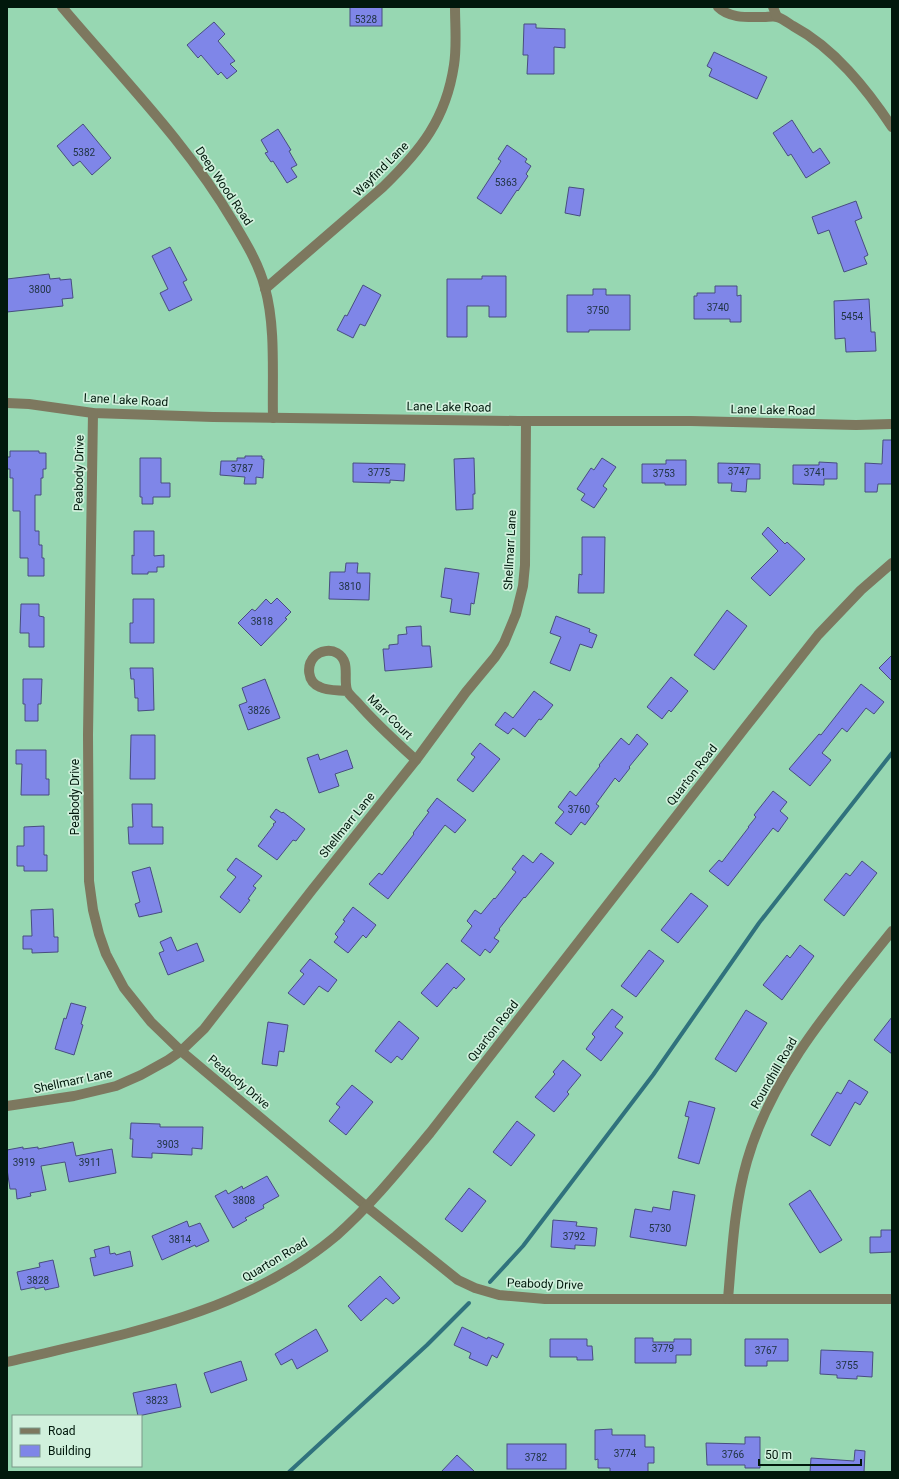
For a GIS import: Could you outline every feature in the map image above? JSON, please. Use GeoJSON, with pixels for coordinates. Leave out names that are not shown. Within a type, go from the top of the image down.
{"type":"FeatureCollection","features":[{"type":"Feature","properties":{"kind":"street","name":"Deep Wood Road"},"geometry":{"type":"LineString","coordinates":[[62,7],[188,154],[226,210],[253,257],[265,289],[271,331],[273,418]]}},
{"type":"Feature","properties":{"kind":"street","name":"Wayfind Lane"},"geometry":{"type":"LineString","coordinates":[[265,289],[383,187],[420,148],[441,113],[447,96],[454,64],[455,7]]}},
{"type":"Feature","properties":{"kind":"street"},"geometry":{"type":"LineString","coordinates":[[718,7],[723,12],[733,15],[747,17],[777,17],[803,31],[830,52],[856,78],[892,127]]}},
{"type":"Feature","properties":{"kind":"street"},"geometry":{"type":"LineString","coordinates":[[773,7],[777,17]]}},
{"type":"Feature","properties":{"kind":"street","name":"Lane Lake Road"},"geometry":{"type":"LineString","coordinates":[[7,403],[29,404],[93,413],[273,418],[691,421],[856,425],[892,424]]}},
{"type":"Feature","properties":{"kind":"street","name":"Peabody Drive"},"geometry":{"type":"LineString","coordinates":[[93,413],[88,772],[88,859],[90,888],[93,910],[106,954],[124,988],[151,1022],[181,1051],[367,1207],[458,1280],[475,1288],[499,1296],[545,1299],[892,1299]]}},
{"type":"Feature","properties":{"kind":"street","name":"Shellmarr Lane"},"geometry":{"type":"LineString","coordinates":[[7,1106],[74,1096],[116,1086],[141,1075],[181,1051],[204,1029],[312,890],[416,760],[466,692],[495,657],[504,643],[516,614],[523,586],[525,565],[526,421]]}},
{"type":"Feature","properties":{"kind":"street","name":"Quarton Road"},"geometry":{"type":"LineString","coordinates":[[7,1362],[165,1323],[237,1298],[265,1284],[312,1254],[335,1236],[367,1207],[386,1187],[430,1133],[818,636],[861,590],[892,563]]}},
{"type":"Feature","properties":{"kind":"street"},"geometry":{"type":"LineString","coordinates":[[331,651],[341,656],[344,660],[347,691],[320,688],[314,683],[310,678],[309,670],[311,662],[315,656],[322,652],[331,651]]}},
{"type":"Feature","properties":{"kind":"street","name":"Marr Court"},"geometry":{"type":"LineString","coordinates":[[347,691],[375,722],[416,760]]}},
{"type":"Feature","properties":{"kind":"street","name":"Roundhill Road"},"geometry":{"type":"LineString","coordinates":[[728,1299],[739,1194],[747,1161],[767,1110],[778,1089],[806,1044],[892,931]]}},
{"type":"Feature","properties":{"kind":"building"},"geometry":{"type":"Polygon","coordinates":[[[350,7],[382,7],[382,26],[350,26],[350,7]]]}},
{"type":"Feature","properties":{"kind":"building"},"geometry":{"type":"Polygon","coordinates":[[[214,22],[225,34],[218,41],[235,61],[230,64],[237,71],[227,79],[221,72],[218,75],[201,55],[198,58],[187,45],[214,22]]]}},
{"type":"Feature","properties":{"kind":"building"},"geometry":{"type":"Polygon","coordinates":[[[524,24],[536,24],[536,28],[565,29],[565,48],[554,47],[554,74],[527,74],[528,55],[523,55],[524,24]]]}},
{"type":"Feature","properties":{"kind":"building"},"geometry":{"type":"Polygon","coordinates":[[[714,52],[767,77],[757,99],[709,76],[712,69],[707,66],[714,52]]]}},
{"type":"Feature","properties":{"kind":"building"},"geometry":{"type":"Polygon","coordinates":[[[792,120],[813,153],[820,148],[830,163],[806,178],[791,154],[788,156],[773,133],[792,120]]]}},
{"type":"Feature","properties":{"kind":"building"},"geometry":{"type":"Polygon","coordinates":[[[83,124],[111,158],[92,175],[80,161],[73,166],[57,146],[83,124]]]}},
{"type":"Feature","properties":{"kind":"building"},"geometry":{"type":"Polygon","coordinates":[[[278,129],[291,150],[289,151],[297,165],[291,168],[297,177],[287,183],[273,161],[271,162],[265,153],[268,152],[261,140],[278,129]]]}},
{"type":"Feature","properties":{"kind":"building"},"geometry":{"type":"Polygon","coordinates":[[[507,145],[527,159],[525,162],[531,166],[526,174],[528,176],[501,214],[477,198],[501,161],[498,159],[507,145]]]}},
{"type":"Feature","properties":{"kind":"building"},"geometry":{"type":"Polygon","coordinates":[[[569,187],[584,189],[580,216],[565,213],[569,187]]]}},
{"type":"Feature","properties":{"kind":"building"},"geometry":{"type":"Polygon","coordinates":[[[856,201],[862,218],[855,221],[868,255],[864,257],[867,264],[844,272],[829,230],[818,234],[812,217],[856,201]]]}},
{"type":"Feature","properties":{"kind":"building"},"geometry":{"type":"Polygon","coordinates":[[[170,247],[187,280],[183,282],[192,300],[169,311],[160,293],[168,289],[152,256],[170,247]]]}},
{"type":"Feature","properties":{"kind":"building"},"geometry":{"type":"Polygon","coordinates":[[[49,274],[50,279],[71,279],[73,298],[62,299],[63,306],[7,312],[7,279],[49,274]]]}},
{"type":"Feature","properties":{"kind":"building"},"geometry":{"type":"Polygon","coordinates":[[[482,276],[506,276],[506,317],[489,317],[489,306],[467,306],[467,337],[447,337],[447,279],[482,279],[482,276]]]}},
{"type":"Feature","properties":{"kind":"building"},"geometry":{"type":"Polygon","coordinates":[[[363,285],[381,295],[365,326],[360,324],[353,338],[337,330],[345,315],[347,316],[363,285]]]}},
{"type":"Feature","properties":{"kind":"building"},"geometry":{"type":"Polygon","coordinates":[[[715,286],[737,286],[737,296],[741,295],[741,322],[730,322],[730,319],[694,319],[694,296],[697,296],[697,293],[715,293],[715,286]]]}},
{"type":"Feature","properties":{"kind":"building"},"geometry":{"type":"Polygon","coordinates":[[[593,289],[606,289],[606,295],[630,295],[630,330],[589,330],[589,332],[567,332],[567,295],[593,295],[593,289]]]}},
{"type":"Feature","properties":{"kind":"building"},"geometry":{"type":"Polygon","coordinates":[[[869,299],[871,332],[875,332],[876,351],[846,352],[845,338],[835,339],[834,301],[869,299]]]}},
{"type":"Feature","properties":{"kind":"building"},"geometry":{"type":"Polygon","coordinates":[[[883,440],[892,440],[892,484],[878,484],[877,492],[865,492],[865,463],[882,464],[883,440]]]}},
{"type":"Feature","properties":{"kind":"building"},"geometry":{"type":"Polygon","coordinates":[[[10,451],[39,451],[39,453],[46,453],[46,469],[43,469],[43,478],[41,478],[41,495],[35,495],[35,531],[39,531],[39,545],[42,545],[44,576],[28,576],[28,558],[20,558],[20,511],[13,511],[13,478],[10,478],[10,469],[7,469],[7,457],[10,457],[10,451]]]}},
{"type":"Feature","properties":{"kind":"building"},"geometry":{"type":"Polygon","coordinates":[[[245,456],[262,456],[262,459],[264,459],[263,478],[256,477],[256,484],[244,484],[245,477],[220,475],[221,461],[237,461],[237,458],[245,458],[245,456]]]}},
{"type":"Feature","properties":{"kind":"building"},"geometry":{"type":"Polygon","coordinates":[[[140,458],[161,458],[161,483],[170,483],[170,497],[153,497],[153,504],[142,504],[142,497],[140,497],[140,458]]]}},
{"type":"Feature","properties":{"kind":"building"},"geometry":{"type":"Polygon","coordinates":[[[474,458],[475,494],[473,494],[473,509],[456,510],[454,459],[474,458]]]}},
{"type":"Feature","properties":{"kind":"building"},"geometry":{"type":"Polygon","coordinates":[[[602,458],[616,467],[603,486],[607,489],[594,508],[581,500],[585,494],[577,489],[591,468],[594,470],[602,458]]]}},
{"type":"Feature","properties":{"kind":"building"},"geometry":{"type":"Polygon","coordinates":[[[666,460],[686,460],[686,485],[642,483],[642,464],[666,464],[666,460]]]}},
{"type":"Feature","properties":{"kind":"building"},"geometry":{"type":"Polygon","coordinates":[[[819,462],[837,463],[837,479],[824,479],[824,485],[793,484],[793,465],[819,465],[819,462]]]}},
{"type":"Feature","properties":{"kind":"building"},"geometry":{"type":"Polygon","coordinates":[[[353,463],[405,464],[404,481],[390,480],[390,483],[353,482],[353,463]]]}},
{"type":"Feature","properties":{"kind":"building"},"geometry":{"type":"Polygon","coordinates":[[[718,463],[760,464],[760,479],[747,479],[746,492],[731,491],[732,483],[718,483],[718,463]]]}},
{"type":"Feature","properties":{"kind":"building"},"geometry":{"type":"Polygon","coordinates":[[[768,527],[785,544],[787,542],[805,559],[770,596],[751,578],[778,551],[762,534],[768,527]]]}},
{"type":"Feature","properties":{"kind":"building"},"geometry":{"type":"Polygon","coordinates":[[[134,531],[154,531],[154,556],[164,555],[164,567],[157,567],[157,572],[148,572],[148,574],[132,574],[134,531]]]}},
{"type":"Feature","properties":{"kind":"building"},"geometry":{"type":"Polygon","coordinates":[[[582,537],[605,537],[604,593],[578,593],[579,574],[582,575],[582,537]]]}},
{"type":"Feature","properties":{"kind":"building"},"geometry":{"type":"Polygon","coordinates":[[[346,563],[358,563],[357,573],[370,573],[369,600],[329,599],[330,572],[345,572],[346,563]]]}},
{"type":"Feature","properties":{"kind":"building"},"geometry":{"type":"Polygon","coordinates":[[[445,568],[479,573],[474,604],[471,603],[470,615],[450,612],[452,599],[441,597],[445,568]]]}},
{"type":"Feature","properties":{"kind":"building"},"geometry":{"type":"Polygon","coordinates":[[[277,598],[291,612],[285,618],[287,619],[261,646],[238,623],[252,609],[255,611],[266,599],[271,604],[277,598]]]}},
{"type":"Feature","properties":{"kind":"building"},"geometry":{"type":"Polygon","coordinates":[[[133,599],[154,599],[154,643],[130,643],[130,623],[133,623],[133,599]]]}},
{"type":"Feature","properties":{"kind":"building"},"geometry":{"type":"Polygon","coordinates":[[[21,604],[39,604],[39,616],[44,617],[44,647],[29,647],[29,633],[20,633],[21,604]]]}},
{"type":"Feature","properties":{"kind":"building"},"geometry":{"type":"Polygon","coordinates":[[[727,610],[747,626],[714,670],[694,655],[727,610]]]}},
{"type":"Feature","properties":{"kind":"building"},"geometry":{"type":"Polygon","coordinates":[[[556,616],[590,629],[589,632],[597,635],[592,648],[580,644],[570,671],[550,663],[561,637],[550,633],[556,616]]]}},
{"type":"Feature","properties":{"kind":"building"},"geometry":{"type":"Polygon","coordinates":[[[421,626],[422,646],[430,646],[432,667],[385,671],[383,649],[389,649],[389,645],[398,644],[398,635],[407,634],[406,627],[421,626]]]}},
{"type":"Feature","properties":{"kind":"building"},"geometry":{"type":"Polygon","coordinates":[[[892,655],[892,681],[879,668],[892,655]]]}},
{"type":"Feature","properties":{"kind":"building"},"geometry":{"type":"Polygon","coordinates":[[[130,668],[153,668],[154,710],[138,711],[138,698],[135,698],[134,679],[131,679],[130,668]]]}},
{"type":"Feature","properties":{"kind":"building"},"geometry":{"type":"Polygon","coordinates":[[[671,677],[688,691],[671,712],[669,710],[662,719],[647,707],[671,677]]]}},
{"type":"Feature","properties":{"kind":"building"},"geometry":{"type":"Polygon","coordinates":[[[23,679],[42,679],[41,704],[38,704],[38,721],[25,721],[23,679]]]}},
{"type":"Feature","properties":{"kind":"building"},"geometry":{"type":"Polygon","coordinates":[[[265,679],[280,718],[248,730],[239,705],[247,702],[242,688],[265,679]]]}},
{"type":"Feature","properties":{"kind":"building"},"geometry":{"type":"Polygon","coordinates":[[[861,684],[884,702],[874,714],[866,708],[847,732],[842,728],[822,753],[831,760],[810,786],[789,769],[819,734],[821,735],[861,684]]]}},
{"type":"Feature","properties":{"kind":"building"},"geometry":{"type":"Polygon","coordinates":[[[534,691],[553,705],[541,720],[539,719],[525,737],[513,728],[508,734],[495,725],[505,712],[513,718],[534,691]]]}},
{"type":"Feature","properties":{"kind":"building"},"geometry":{"type":"Polygon","coordinates":[[[637,734],[648,744],[619,782],[615,778],[596,804],[599,806],[585,825],[581,822],[571,835],[555,823],[564,812],[558,807],[570,791],[576,796],[621,738],[629,745],[637,734]]]}},
{"type":"Feature","properties":{"kind":"building"},"geometry":{"type":"Polygon","coordinates":[[[131,735],[155,735],[155,779],[130,779],[131,735]]]}},
{"type":"Feature","properties":{"kind":"building"},"geometry":{"type":"Polygon","coordinates":[[[480,743],[500,759],[473,792],[457,780],[475,757],[471,754],[480,743]]]}},
{"type":"Feature","properties":{"kind":"building"},"geometry":{"type":"Polygon","coordinates":[[[16,750],[46,750],[46,779],[49,779],[49,795],[21,795],[22,764],[16,764],[16,750]]]}},
{"type":"Feature","properties":{"kind":"building"},"geometry":{"type":"Polygon","coordinates":[[[347,750],[353,768],[335,774],[339,786],[319,793],[307,758],[318,754],[320,760],[347,750]]]}},
{"type":"Feature","properties":{"kind":"building"},"geometry":{"type":"Polygon","coordinates":[[[773,791],[787,802],[780,811],[788,818],[778,832],[773,828],[728,886],[709,871],[719,860],[722,862],[749,827],[756,817],[754,815],[773,791]]]}},
{"type":"Feature","properties":{"kind":"building"},"geometry":{"type":"Polygon","coordinates":[[[437,798],[466,820],[455,833],[445,825],[388,899],[369,884],[379,873],[382,875],[414,834],[413,833],[429,812],[427,811],[437,798]]]}},
{"type":"Feature","properties":{"kind":"building"},"geometry":{"type":"Polygon","coordinates":[[[132,804],[152,804],[152,827],[163,827],[163,844],[129,844],[128,827],[133,827],[132,804]]]}},
{"type":"Feature","properties":{"kind":"building"},"geometry":{"type":"Polygon","coordinates":[[[276,809],[282,813],[283,812],[305,829],[296,841],[293,840],[277,860],[258,846],[276,822],[270,817],[276,809]]]}},
{"type":"Feature","properties":{"kind":"building"},"geometry":{"type":"Polygon","coordinates":[[[44,826],[44,855],[47,855],[47,871],[24,871],[24,866],[17,866],[17,846],[24,846],[24,827],[44,826]]]}},
{"type":"Feature","properties":{"kind":"building"},"geometry":{"type":"Polygon","coordinates":[[[541,853],[554,863],[525,898],[524,897],[499,929],[500,930],[494,938],[499,941],[490,953],[485,949],[480,956],[461,941],[472,926],[467,921],[475,910],[481,914],[494,898],[495,899],[516,872],[512,869],[523,855],[533,863],[541,853]]]}},
{"type":"Feature","properties":{"kind":"building"},"geometry":{"type":"Polygon","coordinates":[[[236,858],[262,876],[253,886],[256,888],[248,899],[250,900],[240,913],[220,897],[236,877],[227,870],[236,858]]]}},
{"type":"Feature","properties":{"kind":"building"},"geometry":{"type":"Polygon","coordinates":[[[862,861],[877,873],[844,916],[824,900],[846,873],[850,876],[862,861]]]}},
{"type":"Feature","properties":{"kind":"building"},"geometry":{"type":"Polygon","coordinates":[[[150,867],[162,912],[139,917],[135,904],[140,902],[132,872],[150,867]]]}},
{"type":"Feature","properties":{"kind":"building"},"geometry":{"type":"Polygon","coordinates":[[[691,893],[708,906],[678,943],[661,930],[691,893]]]}},
{"type":"Feature","properties":{"kind":"building"},"geometry":{"type":"Polygon","coordinates":[[[353,907],[376,925],[366,938],[363,935],[348,953],[334,942],[338,937],[335,934],[353,907]]]}},
{"type":"Feature","properties":{"kind":"building"},"geometry":{"type":"Polygon","coordinates":[[[53,909],[54,937],[58,937],[58,952],[32,953],[32,949],[23,949],[23,936],[32,936],[31,910],[53,909]]]}},
{"type":"Feature","properties":{"kind":"building"},"geometry":{"type":"Polygon","coordinates":[[[171,937],[177,951],[197,943],[204,961],[168,975],[159,953],[164,951],[160,942],[171,937]]]}},
{"type":"Feature","properties":{"kind":"building"},"geometry":{"type":"Polygon","coordinates":[[[800,945],[814,956],[782,1000],[763,985],[787,955],[790,958],[800,945]]]}},
{"type":"Feature","properties":{"kind":"building"},"geometry":{"type":"Polygon","coordinates":[[[649,950],[664,961],[636,997],[621,986],[649,950]]]}},
{"type":"Feature","properties":{"kind":"building"},"geometry":{"type":"Polygon","coordinates":[[[310,959],[337,980],[328,992],[319,986],[304,1005],[288,993],[304,974],[300,971],[310,959]]]}},
{"type":"Feature","properties":{"kind":"building"},"geometry":{"type":"Polygon","coordinates":[[[447,963],[465,979],[456,989],[454,987],[437,1007],[421,993],[447,963]]]}},
{"type":"Feature","properties":{"kind":"building"},"geometry":{"type":"Polygon","coordinates":[[[71,1003],[86,1007],[81,1024],[83,1025],[74,1055],[55,1049],[64,1018],[66,1019],[71,1003]]]}},
{"type":"Feature","properties":{"kind":"building"},"geometry":{"type":"Polygon","coordinates":[[[612,1009],[623,1017],[615,1027],[623,1033],[601,1061],[586,1049],[595,1037],[592,1034],[612,1009]]]}},
{"type":"Feature","properties":{"kind":"building"},"geometry":{"type":"Polygon","coordinates":[[[746,1010],[767,1023],[736,1072],[715,1059],[746,1010]]]}},
{"type":"Feature","properties":{"kind":"building"},"geometry":{"type":"Polygon","coordinates":[[[892,1017],[892,1054],[874,1040],[892,1017]]]}},
{"type":"Feature","properties":{"kind":"building"},"geometry":{"type":"Polygon","coordinates":[[[399,1021],[419,1038],[402,1060],[397,1056],[391,1063],[375,1051],[399,1021]]]}},
{"type":"Feature","properties":{"kind":"building"},"geometry":{"type":"Polygon","coordinates":[[[268,1022],[288,1025],[284,1052],[279,1051],[277,1066],[262,1064],[268,1022]]]}},
{"type":"Feature","properties":{"kind":"building"},"geometry":{"type":"Polygon","coordinates":[[[563,1060],[581,1075],[567,1092],[569,1094],[554,1112],[535,1097],[555,1074],[553,1072],[563,1060]]]}},
{"type":"Feature","properties":{"kind":"building"},"geometry":{"type":"Polygon","coordinates":[[[849,1080],[868,1092],[860,1105],[855,1102],[830,1146],[811,1135],[837,1092],[841,1094],[849,1080]]]}},
{"type":"Feature","properties":{"kind":"building"},"geometry":{"type":"Polygon","coordinates":[[[352,1085],[373,1102],[346,1135],[329,1121],[340,1107],[336,1104],[352,1085]]]}},
{"type":"Feature","properties":{"kind":"building"},"geometry":{"type":"Polygon","coordinates":[[[689,1101],[715,1108],[699,1164],[678,1158],[689,1117],[685,1116],[689,1101]]]}},
{"type":"Feature","properties":{"kind":"building"},"geometry":{"type":"Polygon","coordinates":[[[517,1121],[535,1135],[511,1166],[493,1152],[517,1121]]]}},
{"type":"Feature","properties":{"kind":"building"},"geometry":{"type":"Polygon","coordinates":[[[131,1123],[160,1124],[160,1127],[203,1127],[202,1149],[192,1148],[192,1155],[152,1153],[152,1158],[132,1157],[133,1139],[130,1139],[131,1123]]]}},
{"type":"Feature","properties":{"kind":"building"},"geometry":{"type":"Polygon","coordinates":[[[73,1142],[76,1156],[112,1149],[116,1173],[69,1182],[65,1162],[41,1166],[46,1190],[30,1193],[31,1196],[17,1199],[16,1189],[10,1189],[7,1169],[7,1150],[23,1147],[23,1149],[38,1147],[38,1149],[73,1142]]]}},
{"type":"Feature","properties":{"kind":"building"},"geometry":{"type":"Polygon","coordinates":[[[267,1176],[279,1196],[263,1205],[264,1208],[245,1218],[247,1220],[233,1228],[215,1196],[226,1190],[228,1194],[242,1186],[243,1189],[267,1176]]]}},
{"type":"Feature","properties":{"kind":"building"},"geometry":{"type":"Polygon","coordinates":[[[469,1188],[486,1201],[462,1232],[445,1219],[469,1188]]]}},
{"type":"Feature","properties":{"kind":"building"},"geometry":{"type":"Polygon","coordinates":[[[810,1190],[842,1240],[820,1253],[789,1204],[810,1190]]]}},
{"type":"Feature","properties":{"kind":"building"},"geometry":{"type":"Polygon","coordinates":[[[673,1191],[695,1195],[686,1246],[630,1237],[635,1209],[652,1212],[653,1207],[670,1210],[673,1191]]]}},
{"type":"Feature","properties":{"kind":"building"},"geometry":{"type":"Polygon","coordinates":[[[553,1220],[577,1222],[576,1226],[597,1228],[595,1246],[575,1245],[575,1249],[551,1247],[553,1220]]]}},
{"type":"Feature","properties":{"kind":"building"},"geometry":{"type":"Polygon","coordinates":[[[187,1221],[189,1227],[200,1223],[209,1241],[196,1247],[195,1245],[162,1260],[152,1236],[187,1221]]]}},
{"type":"Feature","properties":{"kind":"building"},"geometry":{"type":"Polygon","coordinates":[[[881,1230],[892,1230],[892,1252],[870,1253],[870,1237],[881,1237],[881,1230]]]}},
{"type":"Feature","properties":{"kind":"building"},"geometry":{"type":"Polygon","coordinates":[[[109,1246],[110,1254],[115,1253],[116,1255],[130,1251],[133,1266],[94,1276],[90,1258],[96,1257],[94,1250],[109,1246]]]}},
{"type":"Feature","properties":{"kind":"building"},"geometry":{"type":"Polygon","coordinates":[[[53,1260],[59,1287],[45,1290],[44,1287],[35,1289],[35,1287],[21,1290],[17,1272],[40,1267],[39,1263],[53,1260]]]}},
{"type":"Feature","properties":{"kind":"building"},"geometry":{"type":"Polygon","coordinates":[[[380,1276],[400,1298],[393,1304],[386,1298],[361,1321],[348,1306],[380,1276]]]}},
{"type":"Feature","properties":{"kind":"building"},"geometry":{"type":"Polygon","coordinates":[[[462,1327],[487,1339],[488,1337],[504,1344],[497,1358],[492,1355],[487,1366],[469,1358],[471,1353],[454,1345],[462,1327]]]}},
{"type":"Feature","properties":{"kind":"building"},"geometry":{"type":"Polygon","coordinates":[[[316,1329],[328,1351],[297,1369],[292,1359],[281,1365],[275,1354],[316,1329]]]}},
{"type":"Feature","properties":{"kind":"building"},"geometry":{"type":"Polygon","coordinates":[[[635,1338],[653,1338],[653,1342],[674,1342],[674,1339],[691,1339],[691,1355],[676,1355],[676,1363],[635,1363],[635,1338]]]}},
{"type":"Feature","properties":{"kind":"building"},"geometry":{"type":"Polygon","coordinates":[[[550,1339],[587,1339],[587,1346],[592,1346],[593,1360],[577,1360],[577,1357],[550,1357],[550,1339]]]}},
{"type":"Feature","properties":{"kind":"building"},"geometry":{"type":"Polygon","coordinates":[[[745,1339],[788,1339],[788,1361],[767,1361],[767,1366],[745,1366],[745,1339]]]}},
{"type":"Feature","properties":{"kind":"building"},"geometry":{"type":"Polygon","coordinates":[[[821,1350],[873,1352],[872,1377],[857,1376],[857,1379],[837,1378],[837,1375],[820,1374],[821,1350]]]}},
{"type":"Feature","properties":{"kind":"building"},"geometry":{"type":"Polygon","coordinates":[[[241,1361],[247,1380],[211,1393],[204,1373],[241,1361]]]}},
{"type":"Feature","properties":{"kind":"building"},"geometry":{"type":"Polygon","coordinates":[[[176,1384],[181,1407],[138,1415],[133,1393],[176,1384]]]}},
{"type":"Feature","properties":{"kind":"building"},"geometry":{"type":"Polygon","coordinates":[[[612,1429],[612,1435],[645,1435],[645,1447],[654,1447],[654,1463],[648,1463],[648,1472],[610,1472],[610,1468],[598,1468],[598,1459],[595,1460],[595,1430],[612,1429]]]}},
{"type":"Feature","properties":{"kind":"building"},"geometry":{"type":"Polygon","coordinates":[[[745,1437],[760,1437],[760,1468],[745,1468],[745,1465],[707,1465],[706,1443],[745,1444],[745,1437]]]}},
{"type":"Feature","properties":{"kind":"building"},"geometry":{"type":"Polygon","coordinates":[[[507,1444],[566,1444],[566,1469],[507,1469],[507,1444]]]}},
{"type":"Feature","properties":{"kind":"building"},"geometry":{"type":"Polygon","coordinates":[[[855,1450],[865,1451],[864,1472],[810,1472],[811,1458],[854,1461],[855,1450]]]}},
{"type":"Feature","properties":{"kind":"building"},"geometry":{"type":"Polygon","coordinates":[[[457,1455],[475,1472],[441,1472],[457,1455]]]}},
{"type":"Feature","properties":{"kind":"waterway"},"geometry":{"type":"LineString","coordinates":[[490,1282],[523,1246],[653,1075],[759,923],[892,753]]}},
{"type":"Feature","properties":{"kind":"waterway"},"geometry":{"type":"LineString","coordinates":[[289,1472],[427,1345],[469,1303]]}}]}
